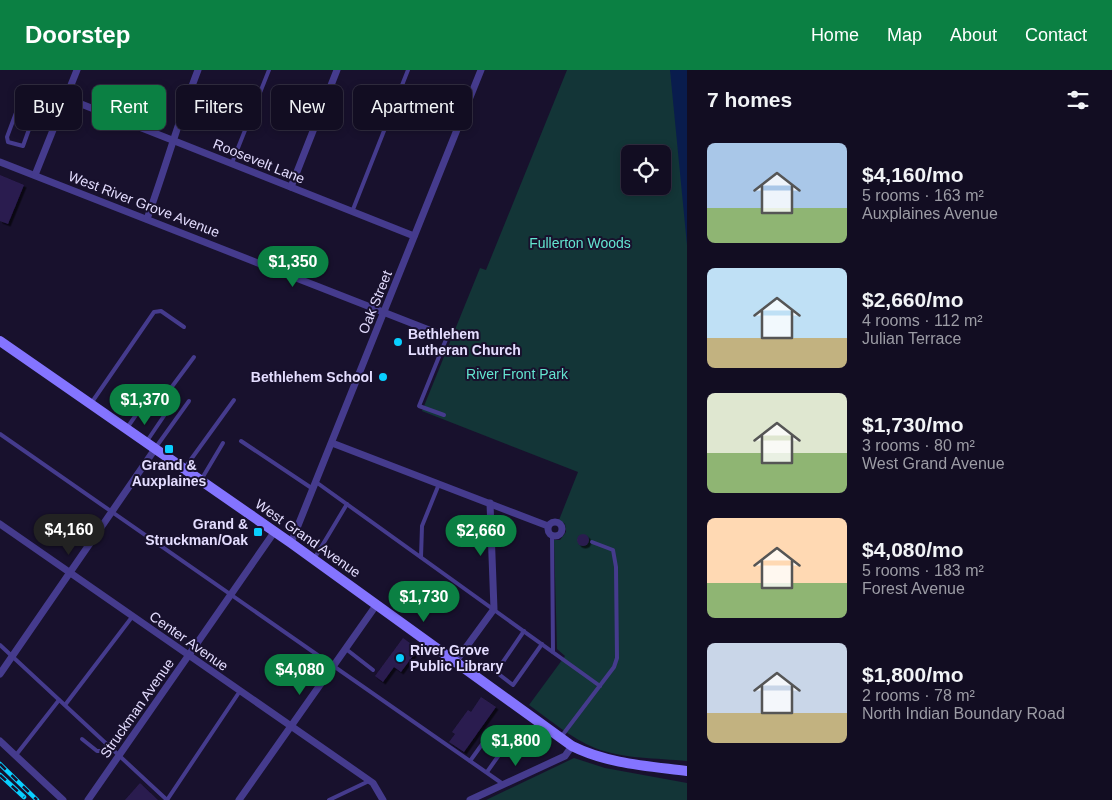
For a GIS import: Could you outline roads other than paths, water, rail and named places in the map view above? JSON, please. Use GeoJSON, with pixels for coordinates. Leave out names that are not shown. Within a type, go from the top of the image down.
{"type":"FeatureCollection","features":[{"type":"Feature","properties":{"kind":"main road","name":"West Grand Avenue"},"geometry":{"type":"LineString","coordinates":[[1,344],[275,531],[572,746],[600,758],[618,762],[687,771]]}},
{"type":"Feature","properties":{"kind":"street"},"geometry":{"type":"LineString","coordinates":[[71,85],[77,70]]}},
{"type":"Feature","properties":{"kind":"street"},"geometry":{"type":"LineString","coordinates":[[147,219],[174,141],[178,122],[198,70]]}},
{"type":"Feature","properties":{"kind":"street"},"geometry":{"type":"LineString","coordinates":[[291,187],[337,70]]}},
{"type":"Feature","properties":{"kind":"street","name":"Oak Street"},"geometry":{"type":"LineString","coordinates":[[292,543],[481,70]]}},
{"type":"Feature","properties":{"kind":"street","name":"Roosevelt Lane"},"geometry":{"type":"LineString","coordinates":[[82,104],[414,236]]}},
{"type":"Feature","properties":{"kind":"street"},"geometry":{"type":"LineString","coordinates":[[35,175],[53,130]]}},
{"type":"Feature","properties":{"kind":"street","name":"West River Grove Avenue"},"geometry":{"type":"LineString","coordinates":[[0,162],[447,337]]}},
{"type":"Feature","properties":{"kind":"street"},"geometry":{"type":"LineString","coordinates":[[332,443],[548,526],[556,522],[562,527],[561,534],[552,536],[547,531],[548,526]]}},
{"type":"Feature","properties":{"kind":"street"},"geometry":{"type":"LineString","coordinates":[[0,674],[113,511],[151,446]]}},
{"type":"Feature","properties":{"kind":"street"},"geometry":{"type":"LineString","coordinates":[[456,661],[494,609],[490,503]]}},
{"type":"Feature","properties":{"kind":"street","name":"Center Avenue"},"geometry":{"type":"LineString","coordinates":[[0,524],[369,781],[377,789],[382,800]]}},
{"type":"Feature","properties":{"kind":"street","name":"Struckman Avenue"},"geometry":{"type":"LineString","coordinates":[[88,800],[275,531]]}},
{"type":"Feature","properties":{"kind":"street"},"geometry":{"type":"LineString","coordinates":[[239,800],[377,604]]}},
{"type":"Feature","properties":{"kind":"street"},"geometry":{"type":"LineString","coordinates":[[0,741],[64,800]]}},
{"type":"Feature","properties":{"kind":"street"},"geometry":{"type":"LineString","coordinates":[[470,800],[565,756],[572,746]]}},
{"type":"Feature","properties":{"kind":"lane"},"geometry":{"type":"LineString","coordinates":[[232,164],[269,70]]}},
{"type":"Feature","properties":{"kind":"lane"},"geometry":{"type":"LineString","coordinates":[[352,212],[408,70]]}},
{"type":"Feature","properties":{"kind":"lane"},"geometry":{"type":"LineString","coordinates":[[22,102],[37,107],[23,146],[8,142],[6,138],[19,103],[22,102]]}},
{"type":"Feature","properties":{"kind":"lane"},"geometry":{"type":"LineString","coordinates":[[91,404],[154,312],[161,311],[184,327]]}},
{"type":"Feature","properties":{"kind":"lane"},"geometry":{"type":"LineString","coordinates":[[444,415],[419,406],[447,337]]}},
{"type":"Feature","properties":{"kind":"lane"},"geometry":{"type":"LineString","coordinates":[[162,400],[194,357]]}},
{"type":"Feature","properties":{"kind":"lane"},"geometry":{"type":"LineString","coordinates":[[126,429],[149,396],[153,394],[162,400],[170,406],[151,446]]}},
{"type":"Feature","properties":{"kind":"lane"},"geometry":{"type":"LineString","coordinates":[[184,469],[234,400]]}},
{"type":"Feature","properties":{"kind":"lane"},"geometry":{"type":"LineString","coordinates":[[151,446],[190,402]]}},
{"type":"Feature","properties":{"kind":"lane"},"geometry":{"type":"LineString","coordinates":[[0,434],[504,784]]}},
{"type":"Feature","properties":{"kind":"lane"},"geometry":{"type":"LineString","coordinates":[[242,441],[347,504],[600,686]]}},
{"type":"Feature","properties":{"kind":"lane"},"geometry":{"type":"LineString","coordinates":[[201,480],[223,443]]}},
{"type":"Feature","properties":{"kind":"lane"},"geometry":{"type":"LineString","coordinates":[[421,558],[422,526],[440,484]]}},
{"type":"Feature","properties":{"kind":"lane"},"geometry":{"type":"LineString","coordinates":[[314,559],[347,504]]}},
{"type":"Feature","properties":{"kind":"lane"},"geometry":{"type":"LineString","coordinates":[[552,536],[553,652]]}},
{"type":"Feature","properties":{"kind":"lane"},"geometry":{"type":"LineString","coordinates":[[560,738],[614,667],[617,658],[616,567],[613,550],[592,542]]}},
{"type":"Feature","properties":{"kind":"lane"},"geometry":{"type":"LineString","coordinates":[[64,705],[132,617]]}},
{"type":"Feature","properties":{"kind":"lane"},"geometry":{"type":"LineString","coordinates":[[524,631],[496,672],[513,684],[542,644]]}},
{"type":"Feature","properties":{"kind":"lane"},"geometry":{"type":"LineString","coordinates":[[0,645],[167,800],[240,692]]}},
{"type":"Feature","properties":{"kind":"lane"},"geometry":{"type":"LineString","coordinates":[[346,649],[373,670]]}},
{"type":"Feature","properties":{"kind":"lane"},"geometry":{"type":"LineString","coordinates":[[16,756],[59,700]]}},
{"type":"Feature","properties":{"kind":"lane"},"geometry":{"type":"LineString","coordinates":[[82,739],[97,751],[102,751],[107,744]]}},
{"type":"Feature","properties":{"kind":"lane"},"geometry":{"type":"LineString","coordinates":[[470,761],[483,743]]}},
{"type":"Feature","properties":{"kind":"lane"},"geometry":{"type":"LineString","coordinates":[[487,772],[499,755]]}},
{"type":"Feature","properties":{"kind":"lane"},"geometry":{"type":"LineString","coordinates":[[330,800],[369,781]]}},
{"type":"Feature","properties":{"kind":"water"},"geometry":{"type":"Polygon","coordinates":[[[670,70],[687,70],[687,245],[670,70]]]}},
{"type":"Feature","properties":{"kind":"railway"},"geometry":{"type":"LineString","coordinates":[[0,764],[37,800]]}},
{"type":"Feature","properties":{"kind":"railway"},"geometry":{"type":"LineString","coordinates":[[0,775],[24,797]]}},
{"type":"Feature","properties":{"kind":"place","name":"Bethlehem Lutheran Church"},"geometry":{"type":"Point","coordinates":[398,342]}},
{"type":"Feature","properties":{"kind":"place","name":"Bethlehem School"},"geometry":{"type":"Point","coordinates":[383,377]}},
{"type":"Feature","properties":{"kind":"place","name":"Grand & Auxplaines"},"geometry":{"type":"Point","coordinates":[169,449]}},
{"type":"Feature","properties":{"kind":"place","name":"Grand & Struckman/Oak"},"geometry":{"type":"Point","coordinates":[258,532]}},
{"type":"Feature","properties":{"kind":"place","name":"River Grove Public Library"},"geometry":{"type":"Point","coordinates":[400,658]}},
{"type":"Feature","properties":{"kind":"park label","name":"Fullerton Woods"},"geometry":{"type":"Point","coordinates":[580,243]}},
{"type":"Feature","properties":{"kind":"park label","name":"River Front Park"},"geometry":{"type":"Point","coordinates":[517,374]}}]}
